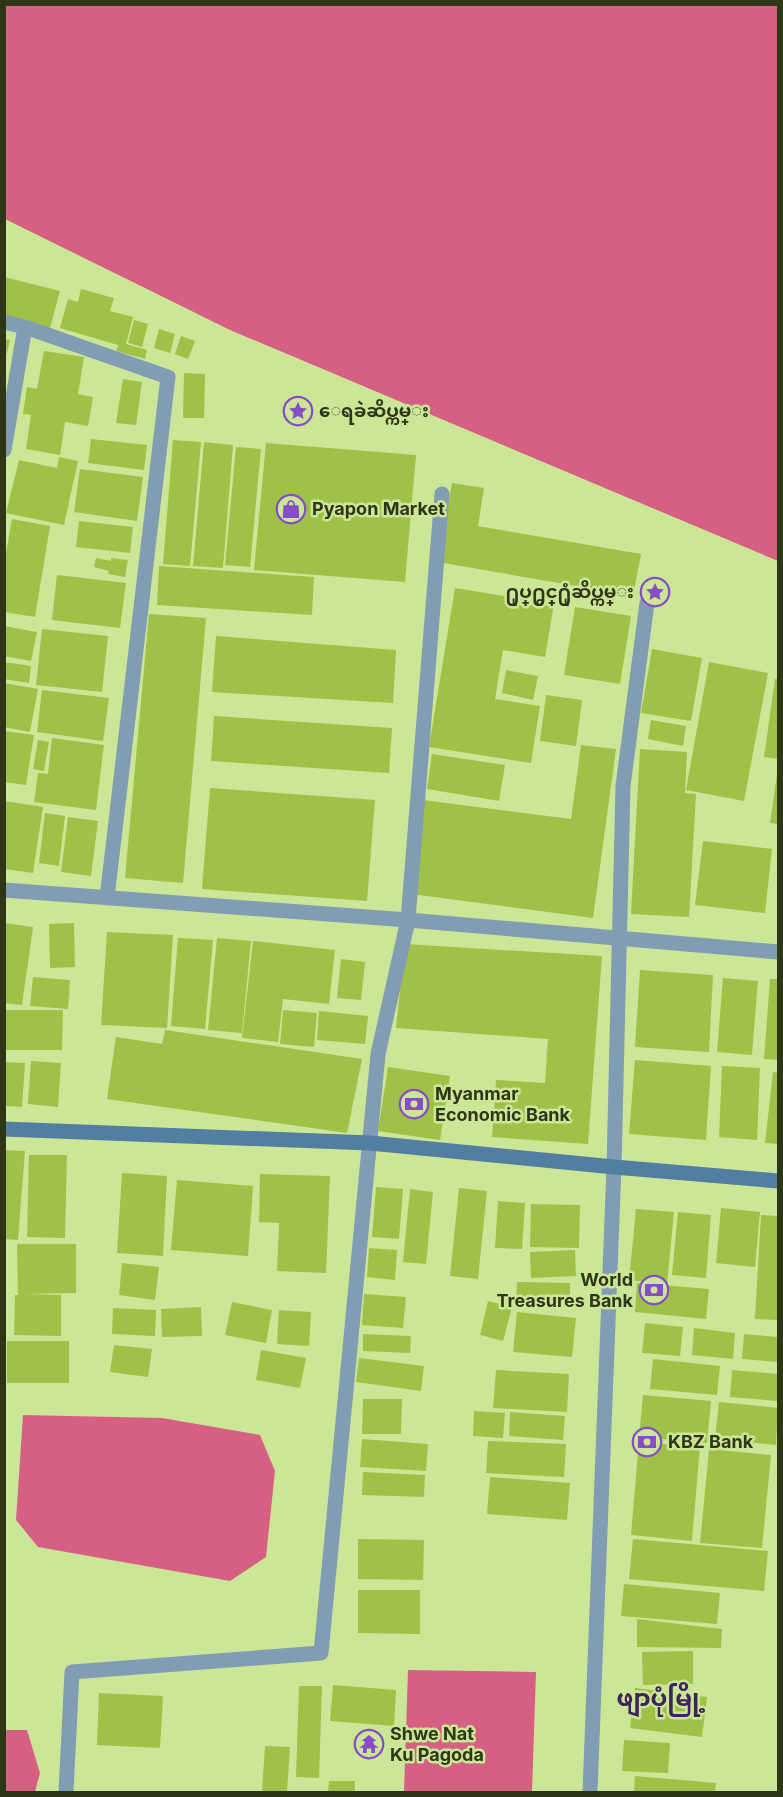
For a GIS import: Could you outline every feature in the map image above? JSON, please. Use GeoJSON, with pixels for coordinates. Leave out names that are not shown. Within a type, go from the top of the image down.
{"type":"FeatureCollection","features":[{"type":"Feature","properties":{"kind":"main road"},"geometry":{"type":"LineString","coordinates":[[4,1129],[370,1143],[778,1181]]}},
{"type":"Feature","properties":{"kind":"street"},"geometry":{"type":"LineString","coordinates":[[4,322],[25,327],[168,377],[107,898]]}},
{"type":"Feature","properties":{"kind":"street"},"geometry":{"type":"LineString","coordinates":[[4,450],[25,327]]}},
{"type":"Feature","properties":{"kind":"street"},"geometry":{"type":"LineString","coordinates":[[66,1792],[72,1672],[321,1653],[378,1054],[408,920],[442,494]]}},
{"type":"Feature","properties":{"kind":"street"},"geometry":{"type":"LineString","coordinates":[[590,1792],[614,1167],[623,786],[647,603]]}},
{"type":"Feature","properties":{"kind":"street"},"geometry":{"type":"LineString","coordinates":[[4,890],[408,920],[778,952]]}},
{"type":"Feature","properties":{"kind":"shaded area"},"geometry":{"type":"Polygon","coordinates":[[[4,5],[778,5],[778,561],[230,330],[5,219],[4,5]]]}},
{"type":"Feature","properties":{"kind":"shaded area"},"geometry":{"type":"Polygon","coordinates":[[[23,1415],[162,1418],[260,1435],[275,1471],[266,1557],[230,1581],[38,1547],[16,1520],[23,1415]]]}},
{"type":"Feature","properties":{"kind":"shaded area"},"geometry":{"type":"Polygon","coordinates":[[[408,1670],[536,1672],[532,1792],[404,1792],[408,1670]]]}},
{"type":"Feature","properties":{"kind":"shaded area"},"geometry":{"type":"Polygon","coordinates":[[[4,1730],[27,1730],[40,1773],[35,1792],[5,1792],[4,1730]]]}},
{"type":"Feature","properties":{"kind":"building"},"geometry":{"type":"Polygon","coordinates":[[[4,277],[60,291],[50,328],[4,316],[4,277]]]}},
{"type":"Feature","properties":{"kind":"building"},"geometry":{"type":"Polygon","coordinates":[[[81,289],[114,298],[110,311],[133,317],[126,344],[147,350],[145,359],[116,351],[118,345],[60,328],[68,299],[78,302],[81,289]]]}},
{"type":"Feature","properties":{"kind":"building"},"geometry":{"type":"Polygon","coordinates":[[[134,320],[148,324],[142,347],[128,343],[134,320]]]}},
{"type":"Feature","properties":{"kind":"building"},"geometry":{"type":"Polygon","coordinates":[[[159,329],[175,334],[170,353],[154,348],[159,329]]]}},
{"type":"Feature","properties":{"kind":"building"},"geometry":{"type":"Polygon","coordinates":[[[181,336],[195,341],[188,359],[175,354],[181,336]]]}},
{"type":"Feature","properties":{"kind":"building"},"geometry":{"type":"Polygon","coordinates":[[[4,339],[10,340],[5,360],[4,359],[4,339]]]}},
{"type":"Feature","properties":{"kind":"building"},"geometry":{"type":"Polygon","coordinates":[[[44,351],[84,357],[78,394],[93,397],[88,426],[65,422],[60,455],[26,449],[31,415],[23,414],[27,387],[37,389],[44,351]]]}},
{"type":"Feature","properties":{"kind":"building"},"geometry":{"type":"Polygon","coordinates":[[[184,373],[205,374],[204,418],[183,418],[184,373]]]}},
{"type":"Feature","properties":{"kind":"building"},"geometry":{"type":"Polygon","coordinates":[[[123,379],[142,382],[136,425],[116,423],[123,379]]]}},
{"type":"Feature","properties":{"kind":"building"},"geometry":{"type":"Polygon","coordinates":[[[91,439],[147,445],[144,470],[88,463],[91,439]]]}},
{"type":"Feature","properties":{"kind":"building"},"geometry":{"type":"Polygon","coordinates":[[[173,440],[201,442],[190,566],[163,564],[173,440]]]}},
{"type":"Feature","properties":{"kind":"building"},"geometry":{"type":"Polygon","coordinates":[[[204,442],[233,445],[223,568],[193,566],[204,442]]]}},
{"type":"Feature","properties":{"kind":"building"},"geometry":{"type":"Polygon","coordinates":[[[266,443],[416,455],[405,582],[254,570],[266,443]]]}},
{"type":"Feature","properties":{"kind":"building"},"geometry":{"type":"Polygon","coordinates":[[[236,447],[261,449],[250,567],[225,565],[236,447]]]}},
{"type":"Feature","properties":{"kind":"building"},"geometry":{"type":"Polygon","coordinates":[[[59,457],[78,461],[64,525],[6,513],[19,460],[57,468],[59,457]]]}},
{"type":"Feature","properties":{"kind":"building"},"geometry":{"type":"Polygon","coordinates":[[[80,469],[143,477],[137,521],[74,512],[80,469]]]}},
{"type":"Feature","properties":{"kind":"building"},"geometry":{"type":"Polygon","coordinates":[[[452,483],[484,488],[478,526],[641,554],[633,596],[438,562],[452,483]]]}},
{"type":"Feature","properties":{"kind":"building"},"geometry":{"type":"Polygon","coordinates":[[[12,519],[50,526],[35,617],[4,612],[4,564],[12,519]]]}},
{"type":"Feature","properties":{"kind":"building"},"geometry":{"type":"Polygon","coordinates":[[[79,521],[133,527],[130,553],[76,547],[79,521]]]}},
{"type":"Feature","properties":{"kind":"building"},"geometry":{"type":"Polygon","coordinates":[[[96,558],[111,561],[111,558],[128,560],[125,577],[108,574],[109,571],[94,567],[96,558]]]}},
{"type":"Feature","properties":{"kind":"building"},"geometry":{"type":"Polygon","coordinates":[[[159,566],[314,577],[312,615],[157,605],[159,566]]]}},
{"type":"Feature","properties":{"kind":"building"},"geometry":{"type":"Polygon","coordinates":[[[57,575],[126,583],[120,628],[52,620],[57,575]]]}},
{"type":"Feature","properties":{"kind":"building"},"geometry":{"type":"Polygon","coordinates":[[[455,588],[554,604],[545,657],[503,650],[495,699],[540,706],[531,763],[429,747],[455,588]]]}},
{"type":"Feature","properties":{"kind":"building"},"geometry":{"type":"Polygon","coordinates":[[[575,607],[631,616],[620,684],[564,675],[575,607]]]}},
{"type":"Feature","properties":{"kind":"building"},"geometry":{"type":"Polygon","coordinates":[[[149,614],[206,618],[183,883],[125,878],[149,614]]]}},
{"type":"Feature","properties":{"kind":"building"},"geometry":{"type":"Polygon","coordinates":[[[4,626],[37,632],[31,661],[4,656],[4,626]]]}},
{"type":"Feature","properties":{"kind":"building"},"geometry":{"type":"Polygon","coordinates":[[[42,629],[108,636],[102,692],[36,685],[42,629]]]}},
{"type":"Feature","properties":{"kind":"building"},"geometry":{"type":"Polygon","coordinates":[[[216,636],[396,650],[393,703],[212,692],[216,636]]]}},
{"type":"Feature","properties":{"kind":"building"},"geometry":{"type":"Polygon","coordinates":[[[652,649],[702,658],[691,721],[641,713],[652,649]]]}},
{"type":"Feature","properties":{"kind":"building"},"geometry":{"type":"Polygon","coordinates":[[[4,662],[31,666],[29,683],[4,679],[4,662]]]}},
{"type":"Feature","properties":{"kind":"building"},"geometry":{"type":"Polygon","coordinates":[[[709,662],[768,673],[744,801],[686,790],[709,662]]]}},
{"type":"Feature","properties":{"kind":"building"},"geometry":{"type":"Polygon","coordinates":[[[506,670],[538,676],[533,700],[502,693],[506,670]]]}},
{"type":"Feature","properties":{"kind":"building"},"geometry":{"type":"Polygon","coordinates":[[[775,679],[778,679],[778,759],[764,757],[775,679]]]}},
{"type":"Feature","properties":{"kind":"building"},"geometry":{"type":"Polygon","coordinates":[[[4,683],[38,689],[30,732],[4,727],[4,683]]]}},
{"type":"Feature","properties":{"kind":"building"},"geometry":{"type":"Polygon","coordinates":[[[42,690],[109,698],[103,741],[37,732],[42,690]]]}},
{"type":"Feature","properties":{"kind":"building"},"geometry":{"type":"Polygon","coordinates":[[[546,695],[582,700],[576,746],[540,741],[546,695]]]}},
{"type":"Feature","properties":{"kind":"building"},"geometry":{"type":"Polygon","coordinates":[[[214,716],[392,728],[389,773],[211,761],[214,716]]]}},
{"type":"Feature","properties":{"kind":"building"},"geometry":{"type":"Polygon","coordinates":[[[651,720],[686,726],[683,746],[648,739],[651,720]]]}},
{"type":"Feature","properties":{"kind":"building"},"geometry":{"type":"Polygon","coordinates":[[[4,731],[34,735],[26,785],[4,782],[4,731]]]}},
{"type":"Feature","properties":{"kind":"building"},"geometry":{"type":"Polygon","coordinates":[[[52,738],[104,745],[96,810],[34,802],[38,773],[48,774],[52,738]]]}},
{"type":"Feature","properties":{"kind":"building"},"geometry":{"type":"Polygon","coordinates":[[[38,740],[49,742],[44,771],[33,769],[38,740]]]}},
{"type":"Feature","properties":{"kind":"building"},"geometry":{"type":"Polygon","coordinates":[[[581,745],[616,749],[593,918],[411,894],[423,800],[571,819],[581,745]]]}},
{"type":"Feature","properties":{"kind":"building"},"geometry":{"type":"Polygon","coordinates":[[[640,749],[687,752],[685,793],[696,794],[689,917],[631,914],[640,749]]]}},
{"type":"Feature","properties":{"kind":"building"},"geometry":{"type":"Polygon","coordinates":[[[432,754],[505,765],[499,801],[427,789],[432,754]]]}},
{"type":"Feature","properties":{"kind":"building"},"geometry":{"type":"Polygon","coordinates":[[[778,774],[778,824],[770,823],[778,774]]]}},
{"type":"Feature","properties":{"kind":"building"},"geometry":{"type":"Polygon","coordinates":[[[210,788],[375,800],[367,901],[202,889],[210,788]]]}},
{"type":"Feature","properties":{"kind":"building"},"geometry":{"type":"Polygon","coordinates":[[[4,801],[43,807],[33,873],[4,869],[4,801]]]}},
{"type":"Feature","properties":{"kind":"building"},"geometry":{"type":"Polygon","coordinates":[[[45,813],[65,816],[59,866],[39,863],[45,813]]]}},
{"type":"Feature","properties":{"kind":"building"},"geometry":{"type":"Polygon","coordinates":[[[68,817],[98,821],[91,876],[61,872],[68,817]]]}},
{"type":"Feature","properties":{"kind":"building"},"geometry":{"type":"Polygon","coordinates":[[[703,841],[772,849],[765,913],[695,905],[703,841]]]}},
{"type":"Feature","properties":{"kind":"building"},"geometry":{"type":"Polygon","coordinates":[[[4,923],[33,927],[22,1005],[4,1003],[4,923]]]}},
{"type":"Feature","properties":{"kind":"building"},"geometry":{"type":"Polygon","coordinates":[[[74,923],[75,967],[50,968],[49,924],[74,923]]]}},
{"type":"Feature","properties":{"kind":"building"},"geometry":{"type":"Polygon","coordinates":[[[107,932],[173,935],[167,1028],[101,1025],[107,932]]]}},
{"type":"Feature","properties":{"kind":"building"},"geometry":{"type":"Polygon","coordinates":[[[178,938],[213,940],[205,1029],[171,1026],[178,938]]]}},
{"type":"Feature","properties":{"kind":"building"},"geometry":{"type":"Polygon","coordinates":[[[217,938],[251,941],[242,1033],[208,1030],[217,938]]]}},
{"type":"Feature","properties":{"kind":"building"},"geometry":{"type":"Polygon","coordinates":[[[253,941],[335,950],[329,1004],[283,999],[278,1042],[242,1038],[253,941]]]}},
{"type":"Feature","properties":{"kind":"building"},"geometry":{"type":"Polygon","coordinates":[[[405,944],[602,956],[588,1144],[492,1137],[496,1080],[545,1083],[548,1039],[396,1028],[405,944]]]}},
{"type":"Feature","properties":{"kind":"building"},"geometry":{"type":"Polygon","coordinates":[[[341,959],[365,962],[361,1000],[337,998],[341,959]]]}},
{"type":"Feature","properties":{"kind":"building"},"geometry":{"type":"Polygon","coordinates":[[[640,970],[713,975],[709,1052],[635,1047],[640,970]]]}},
{"type":"Feature","properties":{"kind":"building"},"geometry":{"type":"Polygon","coordinates":[[[33,977],[70,980],[68,1009],[30,1006],[33,977]]]}},
{"type":"Feature","properties":{"kind":"building"},"geometry":{"type":"Polygon","coordinates":[[[723,978],[758,981],[752,1055],[717,1052],[723,978]]]}},
{"type":"Feature","properties":{"kind":"building"},"geometry":{"type":"Polygon","coordinates":[[[770,979],[778,979],[778,1060],[764,1059],[770,979]]]}},
{"type":"Feature","properties":{"kind":"building"},"geometry":{"type":"Polygon","coordinates":[[[5,1010],[63,1010],[62,1050],[5,1050],[5,1010]]]}},
{"type":"Feature","properties":{"kind":"building"},"geometry":{"type":"Polygon","coordinates":[[[283,1010],[317,1013],[314,1047],[280,1044],[283,1010]]]}},
{"type":"Feature","properties":{"kind":"building"},"geometry":{"type":"Polygon","coordinates":[[[319,1011],[368,1016],[365,1044],[317,1040],[319,1011]]]}},
{"type":"Feature","properties":{"kind":"building"},"geometry":{"type":"Polygon","coordinates":[[[165,1030],[362,1059],[347,1133],[107,1099],[116,1037],[162,1044],[165,1030]]]}},
{"type":"Feature","properties":{"kind":"building"},"geometry":{"type":"Polygon","coordinates":[[[635,1060],[711,1066],[706,1140],[629,1134],[635,1060]]]}},
{"type":"Feature","properties":{"kind":"building"},"geometry":{"type":"Polygon","coordinates":[[[31,1061],[61,1063],[58,1107],[28,1104],[31,1061]]]}},
{"type":"Feature","properties":{"kind":"building"},"geometry":{"type":"Polygon","coordinates":[[[5,1062],[25,1063],[22,1107],[5,1106],[5,1062]]]}},
{"type":"Feature","properties":{"kind":"building"},"geometry":{"type":"Polygon","coordinates":[[[722,1066],[760,1068],[757,1140],[719,1137],[722,1066]]]}},
{"type":"Feature","properties":{"kind":"building","name":"Myanmar Economic Bank"},"geometry":{"type":"Polygon","coordinates":[[[388,1067],[450,1076],[440,1140],[378,1131],[388,1067]]]}},
{"type":"Feature","properties":{"kind":"building"},"geometry":{"type":"Polygon","coordinates":[[[773,1072],[778,1073],[778,1144],[765,1143],[773,1072]]]}},
{"type":"Feature","properties":{"kind":"building"},"geometry":{"type":"Polygon","coordinates":[[[4,1150],[25,1151],[18,1240],[4,1239],[4,1150]]]}},
{"type":"Feature","properties":{"kind":"building"},"geometry":{"type":"Polygon","coordinates":[[[29,1155],[67,1155],[65,1238],[27,1237],[29,1155]]]}},
{"type":"Feature","properties":{"kind":"building"},"geometry":{"type":"Polygon","coordinates":[[[122,1173],[167,1176],[163,1256],[117,1253],[122,1173]]]}},
{"type":"Feature","properties":{"kind":"building"},"geometry":{"type":"Polygon","coordinates":[[[260,1174],[330,1176],[326,1273],[277,1271],[279,1223],[259,1222],[260,1174]]]}},
{"type":"Feature","properties":{"kind":"building"},"geometry":{"type":"Polygon","coordinates":[[[177,1180],[253,1186],[248,1256],[171,1250],[177,1180]]]}},
{"type":"Feature","properties":{"kind":"building"},"geometry":{"type":"Polygon","coordinates":[[[376,1187],[403,1189],[399,1239],[372,1237],[376,1187]]]}},
{"type":"Feature","properties":{"kind":"building"},"geometry":{"type":"Polygon","coordinates":[[[459,1188],[487,1191],[478,1279],[450,1276],[459,1188]]]}},
{"type":"Feature","properties":{"kind":"building"},"geometry":{"type":"Polygon","coordinates":[[[410,1189],[433,1192],[426,1264],[403,1262],[410,1189]]]}},
{"type":"Feature","properties":{"kind":"building"},"geometry":{"type":"Polygon","coordinates":[[[498,1201],[525,1203],[522,1249],[495,1248],[498,1201]]]}},
{"type":"Feature","properties":{"kind":"building"},"geometry":{"type":"Polygon","coordinates":[[[531,1204],[580,1205],[579,1248],[530,1247],[531,1204]]]}},
{"type":"Feature","properties":{"kind":"building"},"geometry":{"type":"Polygon","coordinates":[[[721,1208],[760,1212],[755,1267],[716,1263],[721,1208]]]}},
{"type":"Feature","properties":{"kind":"building"},"geometry":{"type":"Polygon","coordinates":[[[636,1209],[674,1212],[667,1284],[629,1280],[636,1209]]]}},
{"type":"Feature","properties":{"kind":"building"},"geometry":{"type":"Polygon","coordinates":[[[678,1212],[711,1215],[706,1278],[672,1275],[678,1212]]]}},
{"type":"Feature","properties":{"kind":"building"},"geometry":{"type":"Polygon","coordinates":[[[761,1215],[778,1216],[778,1320],[755,1319],[761,1215]]]}},
{"type":"Feature","properties":{"kind":"building"},"geometry":{"type":"Polygon","coordinates":[[[17,1244],[76,1244],[76,1293],[23,1294],[61,1295],[61,1336],[14,1335],[15,1295],[18,1295],[17,1244]]]}},
{"type":"Feature","properties":{"kind":"building"},"geometry":{"type":"Polygon","coordinates":[[[369,1248],[397,1250],[395,1280],[367,1277],[369,1248]]]}},
{"type":"Feature","properties":{"kind":"building"},"geometry":{"type":"Polygon","coordinates":[[[575,1250],[576,1276],[531,1278],[530,1252],[575,1250]]]}},
{"type":"Feature","properties":{"kind":"building"},"geometry":{"type":"Polygon","coordinates":[[[122,1263],[159,1267],[155,1300],[119,1295],[122,1263]]]}},
{"type":"Feature","properties":{"kind":"building"},"geometry":{"type":"Polygon","coordinates":[[[517,1282],[570,1283],[570,1308],[516,1307],[517,1282]]]}},
{"type":"Feature","properties":{"kind":"building"},"geometry":{"type":"Polygon","coordinates":[[[637,1283],[709,1289],[706,1319],[635,1312],[637,1283]]]}},
{"type":"Feature","properties":{"kind":"building"},"geometry":{"type":"Polygon","coordinates":[[[364,1294],[406,1297],[403,1328],[362,1325],[364,1294]]]}},
{"type":"Feature","properties":{"kind":"building"},"geometry":{"type":"Polygon","coordinates":[[[488,1301],[512,1307],[503,1341],[480,1335],[488,1301]]]}},
{"type":"Feature","properties":{"kind":"building"},"geometry":{"type":"Polygon","coordinates":[[[232,1302],[272,1310],[266,1343],[225,1335],[232,1302]]]}},
{"type":"Feature","properties":{"kind":"building"},"geometry":{"type":"Polygon","coordinates":[[[201,1307],[202,1336],[162,1337],[161,1309],[201,1307]]]}},
{"type":"Feature","properties":{"kind":"building"},"geometry":{"type":"Polygon","coordinates":[[[113,1308],[156,1310],[155,1336],[112,1334],[113,1308]]]}},
{"type":"Feature","properties":{"kind":"building"},"geometry":{"type":"Polygon","coordinates":[[[279,1310],[311,1312],[309,1346],[277,1344],[279,1310]]]}},
{"type":"Feature","properties":{"kind":"building"},"geometry":{"type":"Polygon","coordinates":[[[517,1312],[576,1318],[572,1357],[513,1352],[517,1312]]]}},
{"type":"Feature","properties":{"kind":"building"},"geometry":{"type":"Polygon","coordinates":[[[645,1323],[683,1327],[680,1356],[642,1353],[645,1323]]]}},
{"type":"Feature","properties":{"kind":"building"},"geometry":{"type":"Polygon","coordinates":[[[694,1328],[735,1333],[733,1359],[692,1355],[694,1328]]]}},
{"type":"Feature","properties":{"kind":"building"},"geometry":{"type":"Polygon","coordinates":[[[363,1334],[411,1336],[410,1353],[363,1351],[363,1334]]]}},
{"type":"Feature","properties":{"kind":"building"},"geometry":{"type":"Polygon","coordinates":[[[744,1334],[778,1337],[778,1362],[742,1359],[744,1334]]]}},
{"type":"Feature","properties":{"kind":"building"},"geometry":{"type":"Polygon","coordinates":[[[7,1341],[69,1341],[69,1383],[7,1383],[7,1341]]]}},
{"type":"Feature","properties":{"kind":"building"},"geometry":{"type":"Polygon","coordinates":[[[114,1345],[152,1349],[148,1377],[110,1372],[114,1345]]]}},
{"type":"Feature","properties":{"kind":"building"},"geometry":{"type":"Polygon","coordinates":[[[261,1350],[306,1358],[300,1388],[256,1380],[261,1350]]]}},
{"type":"Feature","properties":{"kind":"building"},"geometry":{"type":"Polygon","coordinates":[[[359,1358],[424,1366],[421,1391],[356,1382],[359,1358]]]}},
{"type":"Feature","properties":{"kind":"building"},"geometry":{"type":"Polygon","coordinates":[[[653,1359],[720,1366],[717,1395],[650,1389],[653,1359]]]}},
{"type":"Feature","properties":{"kind":"building"},"geometry":{"type":"Polygon","coordinates":[[[496,1370],[569,1374],[567,1412],[493,1408],[496,1370]]]}},
{"type":"Feature","properties":{"kind":"building"},"geometry":{"type":"Polygon","coordinates":[[[732,1370],[778,1374],[778,1401],[730,1397],[732,1370]]]}},
{"type":"Feature","properties":{"kind":"building"},"geometry":{"type":"Polygon","coordinates":[[[643,1395],[711,1401],[707,1443],[639,1437],[643,1395]]]}},
{"type":"Feature","properties":{"kind":"building"},"geometry":{"type":"Polygon","coordinates":[[[363,1399],[402,1399],[401,1434],[362,1434],[363,1399]]]}},
{"type":"Feature","properties":{"kind":"building"},"geometry":{"type":"Polygon","coordinates":[[[719,1402],[778,1408],[776,1445],[715,1439],[719,1402]]]}},
{"type":"Feature","properties":{"kind":"building"},"geometry":{"type":"Polygon","coordinates":[[[474,1411],[505,1413],[503,1438],[473,1436],[474,1411]]]}},
{"type":"Feature","properties":{"kind":"building"},"geometry":{"type":"Polygon","coordinates":[[[510,1412],[565,1416],[563,1440],[509,1436],[510,1412]]]}},
{"type":"Feature","properties":{"kind":"building"},"geometry":{"type":"Polygon","coordinates":[[[362,1439],[428,1444],[426,1471],[360,1467],[362,1439]]]}},
{"type":"Feature","properties":{"kind":"building"},"geometry":{"type":"Polygon","coordinates":[[[488,1441],[566,1444],[564,1477],[486,1473],[488,1441]]]}},
{"type":"Feature","properties":{"kind":"building"},"geometry":{"type":"Polygon","coordinates":[[[639,1442],[700,1447],[692,1541],[631,1535],[639,1442]]]}},
{"type":"Feature","properties":{"kind":"building"},"geometry":{"type":"Polygon","coordinates":[[[709,1449],[771,1455],[762,1548],[700,1543],[709,1449]]]}},
{"type":"Feature","properties":{"kind":"building"},"geometry":{"type":"Polygon","coordinates":[[[363,1472],[425,1475],[424,1497],[362,1495],[363,1472]]]}},
{"type":"Feature","properties":{"kind":"building"},"geometry":{"type":"Polygon","coordinates":[[[490,1477],[570,1483],[567,1520],[487,1514],[490,1477]]]}},
{"type":"Feature","properties":{"kind":"building"},"geometry":{"type":"Polygon","coordinates":[[[358,1539],[424,1540],[423,1580],[358,1579],[358,1539]]]}},
{"type":"Feature","properties":{"kind":"building"},"geometry":{"type":"Polygon","coordinates":[[[633,1539],[768,1551],[764,1591],[629,1579],[633,1539]]]}},
{"type":"Feature","properties":{"kind":"building"},"geometry":{"type":"Polygon","coordinates":[[[624,1584],[720,1593],[717,1624],[621,1616],[624,1584]]]}},
{"type":"Feature","properties":{"kind":"building"},"geometry":{"type":"Polygon","coordinates":[[[358,1590],[420,1590],[420,1634],[358,1633],[358,1590]]]}},
{"type":"Feature","properties":{"kind":"building"},"geometry":{"type":"Polygon","coordinates":[[[637,1619],[722,1629],[721,1648],[637,1647],[637,1619]]]}},
{"type":"Feature","properties":{"kind":"building"},"geometry":{"type":"Polygon","coordinates":[[[693,1651],[693,1684],[643,1685],[642,1652],[693,1651]]]}},
{"type":"Feature","properties":{"kind":"building"},"geometry":{"type":"Polygon","coordinates":[[[333,1685],[396,1690],[394,1726],[330,1721],[333,1685]]]}},
{"type":"Feature","properties":{"kind":"building"},"geometry":{"type":"Polygon","coordinates":[[[299,1686],[322,1686],[319,1778],[296,1777],[299,1686]]]}},
{"type":"Feature","properties":{"kind":"building"},"geometry":{"type":"Polygon","coordinates":[[[635,1688],[707,1697],[702,1737],[630,1728],[635,1688]]]}},
{"type":"Feature","properties":{"kind":"building"},"geometry":{"type":"Polygon","coordinates":[[[99,1693],[163,1696],[160,1748],[97,1745],[99,1693]]]}},
{"type":"Feature","properties":{"kind":"building"},"geometry":{"type":"Polygon","coordinates":[[[624,1740],[670,1743],[668,1773],[622,1771],[624,1740]]]}},
{"type":"Feature","properties":{"kind":"building"},"geometry":{"type":"Polygon","coordinates":[[[265,1746],[290,1747],[287,1792],[262,1792],[265,1746]]]}},
{"type":"Feature","properties":{"kind":"building"},"geometry":{"type":"Polygon","coordinates":[[[635,1776],[716,1783],[715,1792],[634,1792],[635,1776]]]}},
{"type":"Feature","properties":{"kind":"building"},"geometry":{"type":"Polygon","coordinates":[[[329,1781],[355,1781],[355,1792],[328,1792],[329,1781]]]}},
{"type":"Feature","properties":{"kind":"place","name":"ေရခဲဆိပ္ကမ္း"},"geometry":{"type":"Point","coordinates":[298,411]}},
{"type":"Feature","properties":{"kind":"place","name":"Pyapon Market"},"geometry":{"type":"Point","coordinates":[291,509]}},
{"type":"Feature","properties":{"kind":"place","name":"႐ုပ္႐ွင္႐ုံဆိပ္ကမ္း"},"geometry":{"type":"Point","coordinates":[655,592]}},
{"type":"Feature","properties":{"kind":"place","name":"Myanmar Economic Bank"},"geometry":{"type":"Point","coordinates":[414,1104]}},
{"type":"Feature","properties":{"kind":"place","name":"World Treasures Bank"},"geometry":{"type":"Point","coordinates":[654,1290]}},
{"type":"Feature","properties":{"kind":"place","name":"KBZ Bank"},"geometry":{"type":"Point","coordinates":[647,1442]}},
{"type":"Feature","properties":{"kind":"place","name":"Shwe Nat Ku Pagoda"},"geometry":{"type":"Point","coordinates":[369,1744]}},
{"type":"Feature","properties":{"kind":"district","name":"ဖျာပုံမြို့"},"geometry":{"type":"Point","coordinates":[661,1698]}}]}
